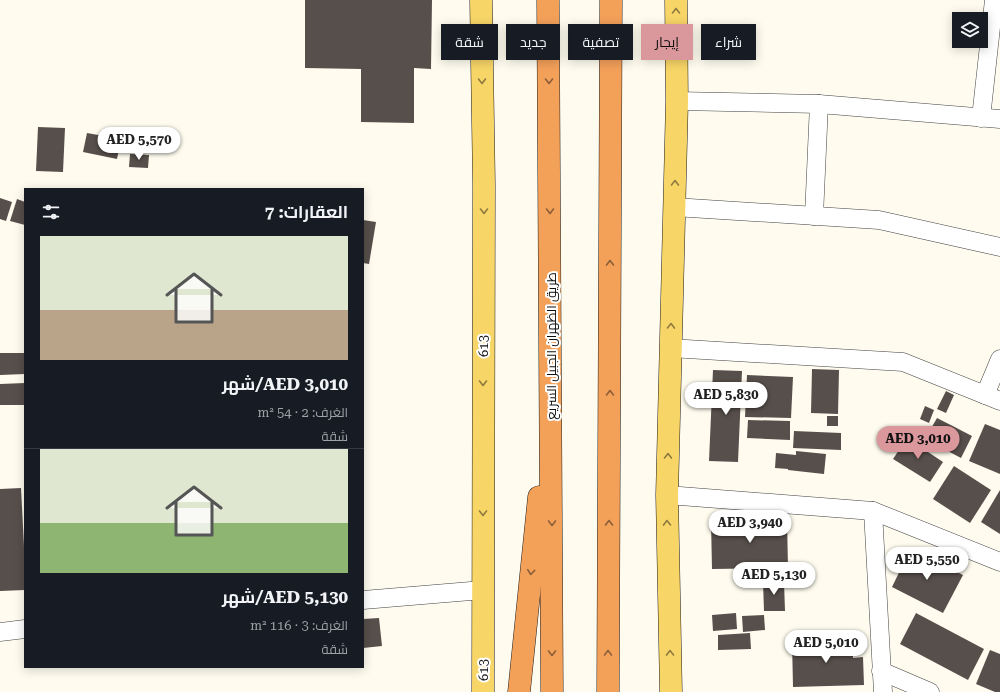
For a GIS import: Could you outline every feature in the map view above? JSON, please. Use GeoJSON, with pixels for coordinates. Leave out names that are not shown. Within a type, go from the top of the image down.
{"type":"FeatureCollection","features":[{"type":"Feature","properties":{"kind":"highway","name":"طريق الظهران الجبيل السريع"},"geometry":{"type":"LineString","coordinates":[[548,0],[552,692]]}},
{"type":"Feature","properties":{"kind":"highway"},"geometry":{"type":"LineString","coordinates":[[608,692],[611,0]]}},
{"type":"Feature","properties":{"kind":"highway"},"geometry":{"type":"LineString","coordinates":[[519,692],[551,380]]}},
{"type":"Feature","properties":{"kind":"main road","name":"613"},"geometry":{"type":"LineString","coordinates":[[481,0],[484,184],[483,692]]}},
{"type":"Feature","properties":{"kind":"main road"},"geometry":{"type":"LineString","coordinates":[[671,692],[667,495],[676,101],[676,0]]}},
{"type":"Feature","properties":{"kind":"street"},"geometry":{"type":"LineString","coordinates":[[981,118],[994,0]]}},
{"type":"Feature","properties":{"kind":"street"},"geometry":{"type":"LineString","coordinates":[[676,101],[818,104],[1000,119]]}},
{"type":"Feature","properties":{"kind":"street"},"geometry":{"type":"LineString","coordinates":[[814,216],[818,104]]}},
{"type":"Feature","properties":{"kind":"street"},"geometry":{"type":"LineString","coordinates":[[674,207],[878,220],[1000,247]]}},
{"type":"Feature","properties":{"kind":"street"},"geometry":{"type":"LineString","coordinates":[[670,348],[903,362],[993,398],[1000,359]]}},
{"type":"Feature","properties":{"kind":"street"},"geometry":{"type":"LineString","coordinates":[[667,495],[873,511],[1000,562]]}},
{"type":"Feature","properties":{"kind":"street"},"geometry":{"type":"LineString","coordinates":[[873,511],[883,692]]}},
{"type":"Feature","properties":{"kind":"street"},"geometry":{"type":"LineString","coordinates":[[364,600],[483,590]]}},
{"type":"Feature","properties":{"kind":"street"},"geometry":{"type":"LineString","coordinates":[[0,632],[24,629]]}},
{"type":"Feature","properties":{"kind":"street"},"geometry":{"type":"LineString","coordinates":[[881,671],[930,692]]}},
{"type":"Feature","properties":{"kind":"building"},"geometry":{"type":"Polygon","coordinates":[[[305,0],[432,0],[431,69],[414,68],[414,123],[361,122],[361,69],[305,68],[305,0]]]}},
{"type":"Feature","properties":{"kind":"building"},"geometry":{"type":"Polygon","coordinates":[[[38,127],[65,128],[63,172],[36,171],[38,127]]]}},
{"type":"Feature","properties":{"kind":"building"},"geometry":{"type":"Polygon","coordinates":[[[87,133],[121,139],[117,159],[83,152],[87,133]]]}},
{"type":"Feature","properties":{"kind":"building"},"geometry":{"type":"Polygon","coordinates":[[[130,154],[149,155],[148,168],[129,167],[130,154]]]}},
{"type":"Feature","properties":{"kind":"building"},"geometry":{"type":"Polygon","coordinates":[[[0,198],[12,202],[6,221],[0,219],[0,198]]]}},
{"type":"Feature","properties":{"kind":"building"},"geometry":{"type":"Polygon","coordinates":[[[17,199],[24,202],[24,225],[10,221],[17,199]]]}},
{"type":"Feature","properties":{"kind":"building"},"geometry":{"type":"Polygon","coordinates":[[[364,220],[376,222],[369,264],[364,263],[364,220]]]}},
{"type":"Feature","properties":{"kind":"building"},"geometry":{"type":"Polygon","coordinates":[[[0,353],[24,353],[24,374],[0,375],[0,353]]]}},
{"type":"Feature","properties":{"kind":"building"},"geometry":{"type":"Polygon","coordinates":[[[812,369],[839,370],[838,414],[811,413],[812,369]]]}},
{"type":"Feature","properties":{"kind":"building"},"geometry":{"type":"Polygon","coordinates":[[[713,370],[742,371],[738,462],[709,461],[713,370]]]}},
{"type":"Feature","properties":{"kind":"building"},"geometry":{"type":"Polygon","coordinates":[[[747,375],[793,377],[791,418],[745,417],[747,375]]]}},
{"type":"Feature","properties":{"kind":"building"},"geometry":{"type":"Polygon","coordinates":[[[24,383],[24,405],[0,405],[0,384],[24,383]]]}},
{"type":"Feature","properties":{"kind":"building"},"geometry":{"type":"Polygon","coordinates":[[[946,391],[954,395],[946,413],[937,409],[946,391]]]}},
{"type":"Feature","properties":{"kind":"building"},"geometry":{"type":"Polygon","coordinates":[[[925,406],[934,410],[929,423],[920,419],[925,406]]]}},
{"type":"Feature","properties":{"kind":"building"},"geometry":{"type":"Polygon","coordinates":[[[827,416],[838,416],[838,426],[827,426],[827,416]]]}},
{"type":"Feature","properties":{"kind":"building"},"geometry":{"type":"Polygon","coordinates":[[[937,418],[972,436],[961,458],[925,439],[937,418]]]}},
{"type":"Feature","properties":{"kind":"building"},"geometry":{"type":"Polygon","coordinates":[[[748,420],[790,421],[790,440],[747,438],[748,420]]]}},
{"type":"Feature","properties":{"kind":"building"},"geometry":{"type":"Polygon","coordinates":[[[985,424],[1000,430],[1000,474],[969,461],[985,424]]]}},
{"type":"Feature","properties":{"kind":"building"},"geometry":{"type":"Polygon","coordinates":[[[794,431],[841,433],[841,450],[793,448],[794,431]]]}},
{"type":"Feature","properties":{"kind":"building"},"geometry":{"type":"Polygon","coordinates":[[[907,438],[943,462],[930,482],[893,459],[907,438]]]}},
{"type":"Feature","properties":{"kind":"building"},"geometry":{"type":"Polygon","coordinates":[[[796,451],[826,454],[824,474],[775,468],[776,453],[796,455],[796,451]]]}},
{"type":"Feature","properties":{"kind":"building"},"geometry":{"type":"Polygon","coordinates":[[[954,466],[991,490],[970,523],[933,499],[954,466]]]}},
{"type":"Feature","properties":{"kind":"building"},"geometry":{"type":"Polygon","coordinates":[[[21,488],[24,546],[24,590],[0,591],[0,489],[21,488]]]}},
{"type":"Feature","properties":{"kind":"building"},"geometry":{"type":"Polygon","coordinates":[[[1000,490],[1000,534],[981,522],[1000,490]]]}},
{"type":"Feature","properties":{"kind":"building"},"geometry":{"type":"Polygon","coordinates":[[[787,520],[788,568],[712,569],[711,521],[787,520]]]}},
{"type":"Feature","properties":{"kind":"building"},"geometry":{"type":"Polygon","coordinates":[[[911,548],[963,575],[943,613],[892,587],[911,548]]]}},
{"type":"Feature","properties":{"kind":"building"},"geometry":{"type":"Polygon","coordinates":[[[763,582],[784,582],[785,611],[764,611],[763,582]]]}},
{"type":"Feature","properties":{"kind":"building"},"geometry":{"type":"Polygon","coordinates":[[[736,613],[737,629],[713,631],[712,615],[736,613]]]}},
{"type":"Feature","properties":{"kind":"building"},"geometry":{"type":"Polygon","coordinates":[[[916,613],[984,649],[968,680],[900,644],[916,613]]]}},
{"type":"Feature","properties":{"kind":"building"},"geometry":{"type":"Polygon","coordinates":[[[764,615],[765,630],[743,632],[742,616],[764,615]]]}},
{"type":"Feature","properties":{"kind":"building"},"geometry":{"type":"Polygon","coordinates":[[[379,618],[382,646],[364,648],[364,619],[379,618]]]}},
{"type":"Feature","properties":{"kind":"building"},"geometry":{"type":"Polygon","coordinates":[[[750,633],[751,649],[718,650],[718,635],[750,633]]]}},
{"type":"Feature","properties":{"kind":"building"},"geometry":{"type":"Polygon","coordinates":[[[852,639],[853,658],[863,657],[864,685],[793,687],[792,641],[852,639]]]}},
{"type":"Feature","properties":{"kind":"building"},"geometry":{"type":"Polygon","coordinates":[[[990,650],[1000,654],[1000,692],[995,692],[976,684],[990,650]]]}}]}
